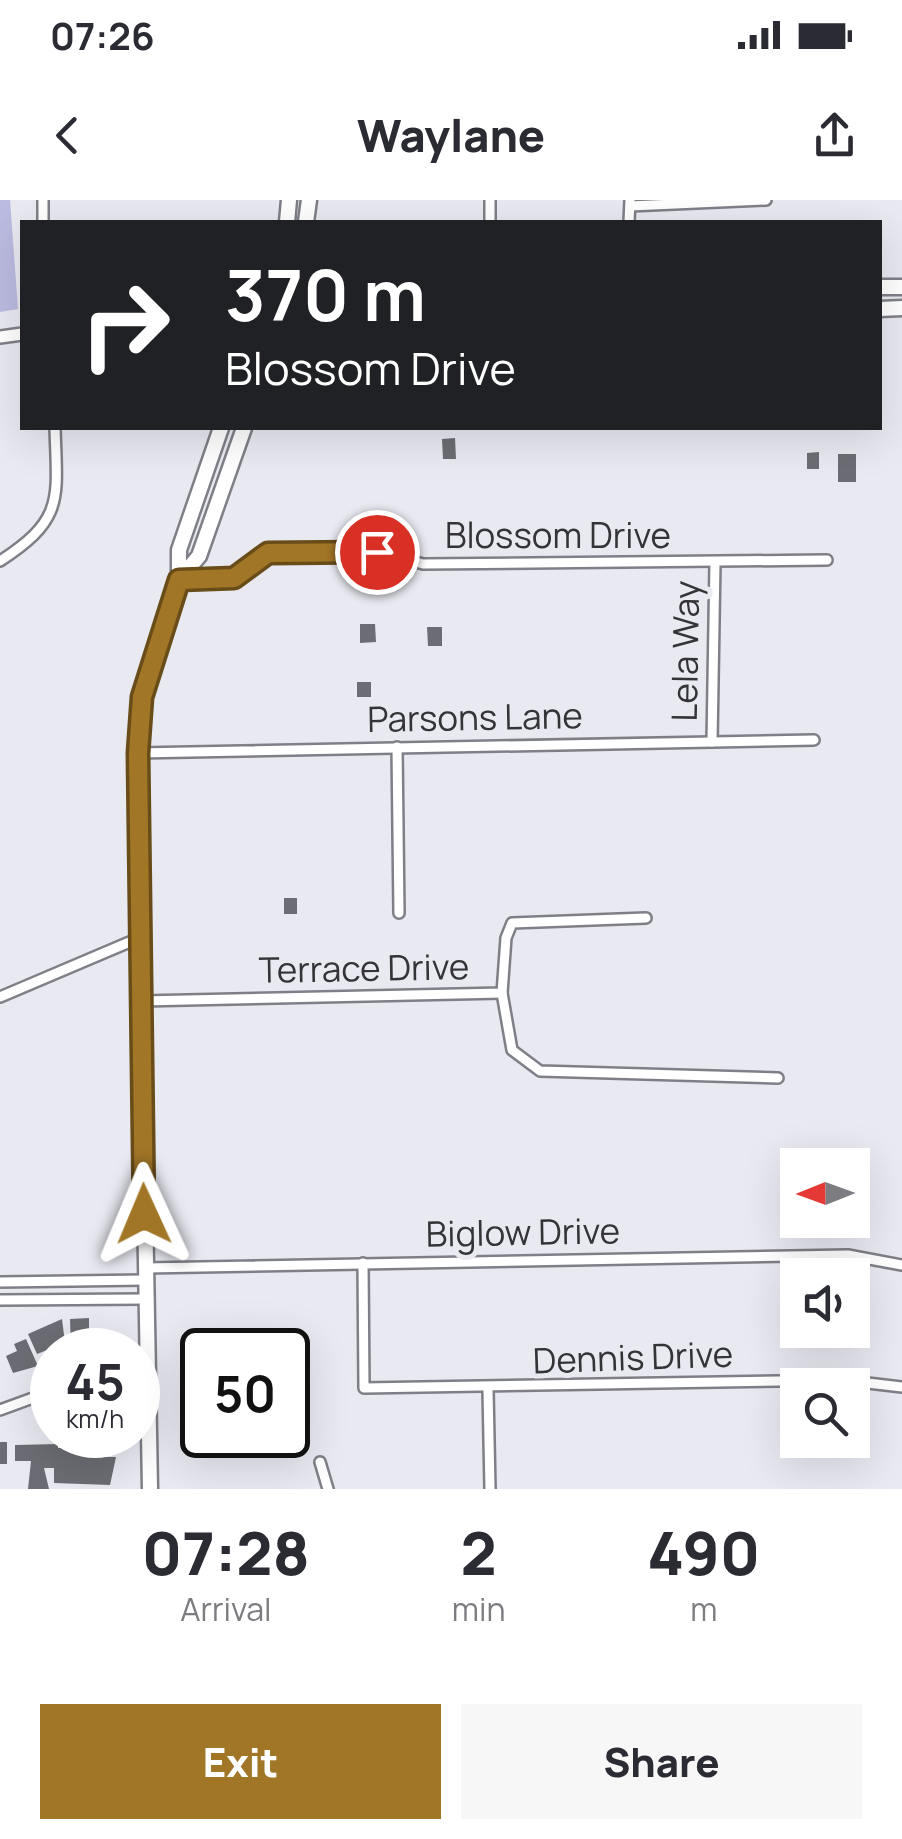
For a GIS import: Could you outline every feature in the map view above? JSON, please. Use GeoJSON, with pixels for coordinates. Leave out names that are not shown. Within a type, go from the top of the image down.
{"type":"FeatureCollection","features":[{"type":"Feature","properties":{"kind":"main road"},"geometry":{"type":"LineString","coordinates":[[145,1328],[138,753],[142,697],[179,580],[178,550],[219,430]]}},
{"type":"Feature","properties":{"kind":"main road"},"geometry":{"type":"LineString","coordinates":[[179,580],[199,556],[243,430]]}},
{"type":"Feature","properties":{"kind":"main road"},"geometry":{"type":"LineString","coordinates":[[148,1458],[150,1489]]}},
{"type":"Feature","properties":{"kind":"street"},"geometry":{"type":"LineString","coordinates":[[630,203],[766,200]]}},
{"type":"Feature","properties":{"kind":"street"},"geometry":{"type":"LineString","coordinates":[[0,561],[44,526],[57,497],[55,430]]}},
{"type":"Feature","properties":{"kind":"street","name":"Blossom Drive"},"geometry":{"type":"LineString","coordinates":[[179,580],[234,578],[268,553],[377,552],[423,564],[827,560]]}},
{"type":"Feature","properties":{"kind":"street","name":"Lela Way"},"geometry":{"type":"LineString","coordinates":[[712,742],[715,562]]}},
{"type":"Feature","properties":{"kind":"street","name":"Parsons Lane"},"geometry":{"type":"LineString","coordinates":[[138,753],[814,740]]}},
{"type":"Feature","properties":{"kind":"street"},"geometry":{"type":"LineString","coordinates":[[397,747],[399,912]]}},
{"type":"Feature","properties":{"kind":"street","name":"Terrace Drive"},"geometry":{"type":"LineString","coordinates":[[141,1001],[502,994],[512,922],[646,918]]}},
{"type":"Feature","properties":{"kind":"street"},"geometry":{"type":"LineString","coordinates":[[0,998],[139,938]]}},
{"type":"Feature","properties":{"kind":"street"},"geometry":{"type":"LineString","coordinates":[[502,994],[512,1050],[540,1071],[778,1078]]}},
{"type":"Feature","properties":{"kind":"street","name":"Biglow Drive"},"geometry":{"type":"LineString","coordinates":[[0,1282],[363,1263],[848,1255],[902,1265]]}},
{"type":"Feature","properties":{"kind":"street","name":"Dennis Drive"},"geometry":{"type":"LineString","coordinates":[[363,1263],[364,1388],[488,1390],[842,1380],[902,1387]]}},
{"type":"Feature","properties":{"kind":"street"},"geometry":{"type":"LineString","coordinates":[[0,1300],[146,1299]]}},
{"type":"Feature","properties":{"kind":"street"},"geometry":{"type":"LineString","coordinates":[[488,1390],[490,1489]]}},
{"type":"Feature","properties":{"kind":"street"},"geometry":{"type":"LineString","coordinates":[[0,1410],[30,1400]]}},
{"type":"Feature","properties":{"kind":"street"},"geometry":{"type":"LineString","coordinates":[[320,1462],[328,1489]]}},
{"type":"Feature","properties":{"kind":"shaded area"},"geometry":{"type":"Polygon","coordinates":[[[0,200],[10,200],[18,309],[0,312],[0,200]]]}},
{"type":"Feature","properties":{"kind":"building"},"geometry":{"type":"Polygon","coordinates":[[[455,438],[456,459],[443,459],[442,439],[455,438]]]}},
{"type":"Feature","properties":{"kind":"building"},"geometry":{"type":"Polygon","coordinates":[[[819,452],[819,469],[807,469],[807,453],[819,452]]]}},
{"type":"Feature","properties":{"kind":"building"},"geometry":{"type":"Polygon","coordinates":[[[838,454],[856,454],[856,482],[838,482],[838,454]]]}},
{"type":"Feature","properties":{"kind":"building"},"geometry":{"type":"Polygon","coordinates":[[[360,624],[375,624],[376,642],[360,643],[360,624]]]}},
{"type":"Feature","properties":{"kind":"building"},"geometry":{"type":"Polygon","coordinates":[[[427,627],[442,627],[442,646],[428,646],[427,627]]]}},
{"type":"Feature","properties":{"kind":"building"},"geometry":{"type":"Polygon","coordinates":[[[357,682],[371,682],[371,697],[357,697],[357,682]]]}},
{"type":"Feature","properties":{"kind":"building"},"geometry":{"type":"Polygon","coordinates":[[[284,898],[297,898],[297,914],[284,914],[284,898]]]}},
{"type":"Feature","properties":{"kind":"building"},"geometry":{"type":"Polygon","coordinates":[[[89,1318],[89,1328],[70,1328],[70,1319],[89,1318]]]}},
{"type":"Feature","properties":{"kind":"building"},"geometry":{"type":"Polygon","coordinates":[[[62,1319],[63,1328],[42,1328],[62,1319]]]}},
{"type":"Feature","properties":{"kind":"building"},"geometry":{"type":"Polygon","coordinates":[[[26,1339],[30,1368],[13,1373],[6,1356],[17,1351],[14,1344],[26,1339]]]}},
{"type":"Feature","properties":{"kind":"building"},"geometry":{"type":"Polygon","coordinates":[[[0,1442],[7,1442],[7,1464],[0,1464],[0,1442]]]}},
{"type":"Feature","properties":{"kind":"building"},"geometry":{"type":"Polygon","coordinates":[[[15,1445],[30,1445],[30,1458],[116,1458],[110,1485],[54,1483],[54,1468],[44,1468],[49,1489],[28,1489],[31,1461],[15,1461],[15,1445]]]}},
{"type":"Feature","properties":{"kind":"route"},"geometry":{"type":"LineString","coordinates":[[144,1214],[138,753],[142,697],[179,580],[203,576],[234,578],[268,553],[377,552]]}}]}
